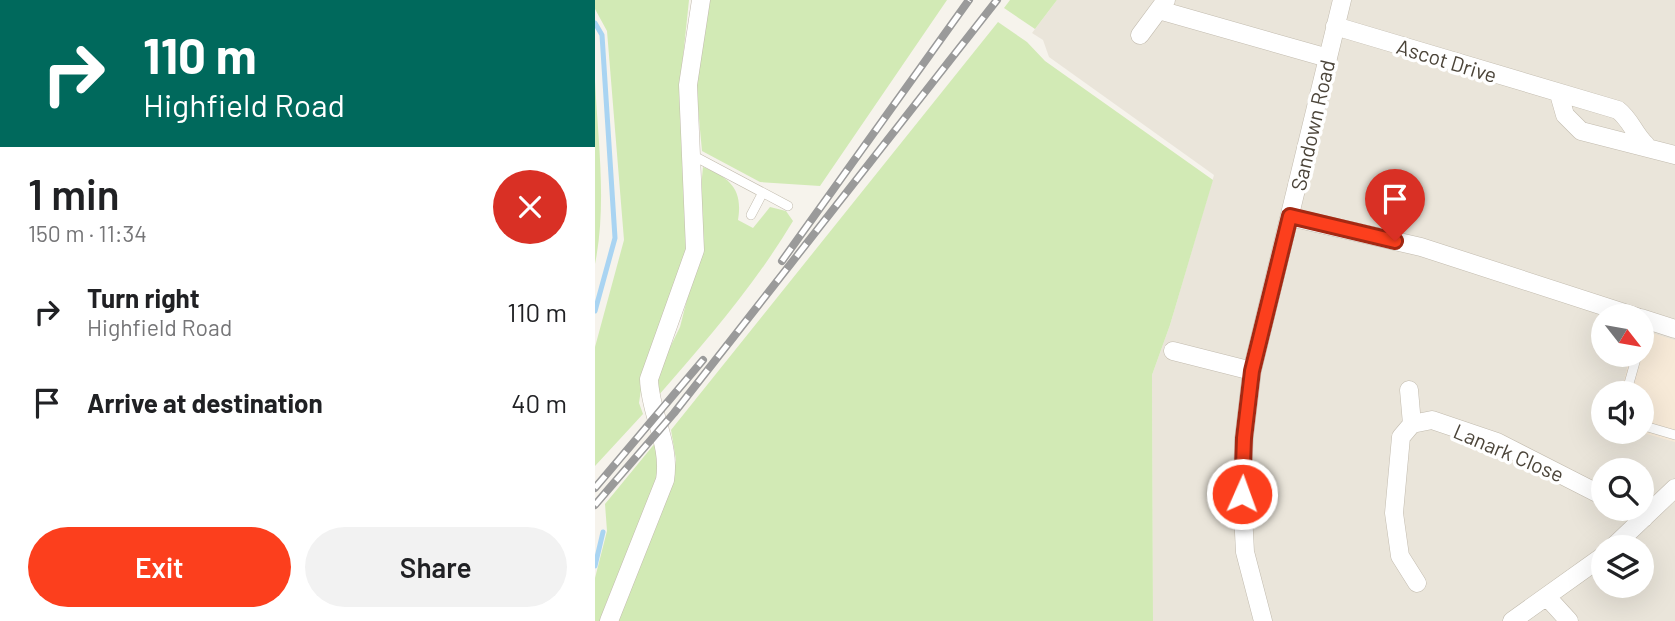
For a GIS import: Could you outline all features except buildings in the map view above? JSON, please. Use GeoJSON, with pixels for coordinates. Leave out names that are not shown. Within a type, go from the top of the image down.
{"type":"FeatureCollection","features":[{"type":"Feature","properties":{"kind":"street"},"geometry":{"type":"LineString","coordinates":[[609,621],[665,480],[668,463],[664,436],[650,400],[649,379],[695,250],[688,85],[701,0]]}},
{"type":"Feature","properties":{"kind":"street","name":"Sandown Road"},"geometry":{"type":"LineString","coordinates":[[1263,621],[1245,551],[1242,494],[1244,438],[1252,371],[1342,0]]}},
{"type":"Feature","properties":{"kind":"street"},"geometry":{"type":"LineString","coordinates":[[1140,35],[1162,5],[1328,58]]}},
{"type":"Feature","properties":{"kind":"street","name":"Ascot Drive"},"geometry":{"type":"LineString","coordinates":[[1335,26],[1618,110],[1629,118],[1636,136],[1646,145]]}},
{"type":"Feature","properties":{"kind":"street"},"geometry":{"type":"LineString","coordinates":[[1559,94],[1565,115],[1581,131],[1646,145],[1675,155]]}},
{"type":"Feature","properties":{"kind":"street"},"geometry":{"type":"LineString","coordinates":[[1290,216],[1421,247],[1598,304]]}},
{"type":"Feature","properties":{"kind":"street"},"geometry":{"type":"LineString","coordinates":[[1654,322],[1675,329]]}},
{"type":"Feature","properties":{"kind":"street"},"geometry":{"type":"LineString","coordinates":[[1173,351],[1252,371]]}},
{"type":"Feature","properties":{"kind":"street"},"geometry":{"type":"LineString","coordinates":[[1409,390],[1412,424],[1401,437],[1394,513],[1400,556],[1417,583]]}},
{"type":"Feature","properties":{"kind":"street","name":"Lanark Close"},"geometry":{"type":"LineString","coordinates":[[1412,424],[1432,420],[1497,442],[1591,490]]}},
{"type":"Feature","properties":{"kind":"street"},"geometry":{"type":"LineString","coordinates":[[1654,512],[1671,500]]}},
{"type":"Feature","properties":{"kind":"street"},"geometry":{"type":"LineString","coordinates":[[1626,535],[1642,521]]}},
{"type":"Feature","properties":{"kind":"street"},"geometry":{"type":"LineString","coordinates":[[1512,621],[1591,565]]}},
{"type":"Feature","properties":{"kind":"street"},"geometry":{"type":"LineString","coordinates":[[1548,598],[1569,621]]}},
{"type":"Feature","properties":{"kind":"lane"},"geometry":{"type":"LineString","coordinates":[[692,155],[788,206]]}},
{"type":"Feature","properties":{"kind":"lane"},"geometry":{"type":"LineString","coordinates":[[751,215],[762,194]]}},
{"type":"Feature","properties":{"kind":"lane"},"geometry":{"type":"LineString","coordinates":[[1654,429],[1675,435]]}},
{"type":"Feature","properties":{"kind":"shaded area"},"geometry":{"type":"Polygon","coordinates":[[[1057,0],[1675,0],[1675,621],[1153,621],[1152,375],[1170,325],[1214,175],[1049,57],[1043,40],[1032,33],[1057,0]]]}},
{"type":"Feature","properties":{"kind":"shaded area"},"geometry":{"type":"Polygon","coordinates":[[[1654,334],[1675,340],[1675,442],[1654,436],[1654,381],[1624,381],[1627,368],[1654,368],[1654,334]]]}},
{"type":"Feature","properties":{"kind":"green space"},"geometry":{"type":"Polygon","coordinates":[[[595,0],[689,0],[680,86],[687,255],[643,376],[639,403],[643,414],[595,466],[595,347],[624,240],[607,31],[595,9],[595,0]]]}},
{"type":"Feature","properties":{"kind":"green space"},"geometry":{"type":"Polygon","coordinates":[[[707,0],[947,0],[820,186],[760,182],[702,151],[696,86],[707,0]]]}},
{"type":"Feature","properties":{"kind":"green space"},"geometry":{"type":"Polygon","coordinates":[[[1010,0],[1057,0],[1035,29],[1004,8],[1010,0]]]}},
{"type":"Feature","properties":{"kind":"green space"},"geometry":{"type":"Polygon","coordinates":[[[998,22],[1027,42],[1045,61],[1213,180],[1170,325],[1152,375],[1153,621],[616,621],[673,478],[676,460],[671,430],[998,22]]]}},
{"type":"Feature","properties":{"kind":"green space"},"geometry":{"type":"Polygon","coordinates":[[[595,81],[601,196],[595,264],[595,81]]]}},
{"type":"Feature","properties":{"kind":"green space"},"geometry":{"type":"Polygon","coordinates":[[[703,167],[733,186],[739,201],[738,220],[753,228],[770,207],[786,211],[793,221],[746,290],[658,396],[653,382],[680,327],[692,280],[703,167]]]}},
{"type":"Feature","properties":{"kind":"green space"},"geometry":{"type":"Polygon","coordinates":[[[656,442],[660,475],[605,606],[603,621],[595,621],[595,578],[607,531],[605,504],[656,442]]]}},
{"type":"Feature","properties":{"kind":"waterway"},"geometry":{"type":"LineString","coordinates":[[595,23],[602,35],[615,238],[595,311]]}},
{"type":"Feature","properties":{"kind":"waterway"},"geometry":{"type":"LineString","coordinates":[[595,566],[603,532]]}},
{"type":"Feature","properties":{"kind":"railway"},"geometry":{"type":"LineString","coordinates":[[782,261],[969,0]]}},
{"type":"Feature","properties":{"kind":"railway"},"geometry":{"type":"LineString","coordinates":[[595,505],[674,413],[997,0]]}},
{"type":"Feature","properties":{"kind":"railway"},"geometry":{"type":"LineString","coordinates":[[595,488],[703,360]]}},
{"type":"Feature","properties":{"kind":"route"},"geometry":{"type":"LineString","coordinates":[[1242,494],[1244,438],[1252,371],[1290,216],[1395,241]]}}]}
